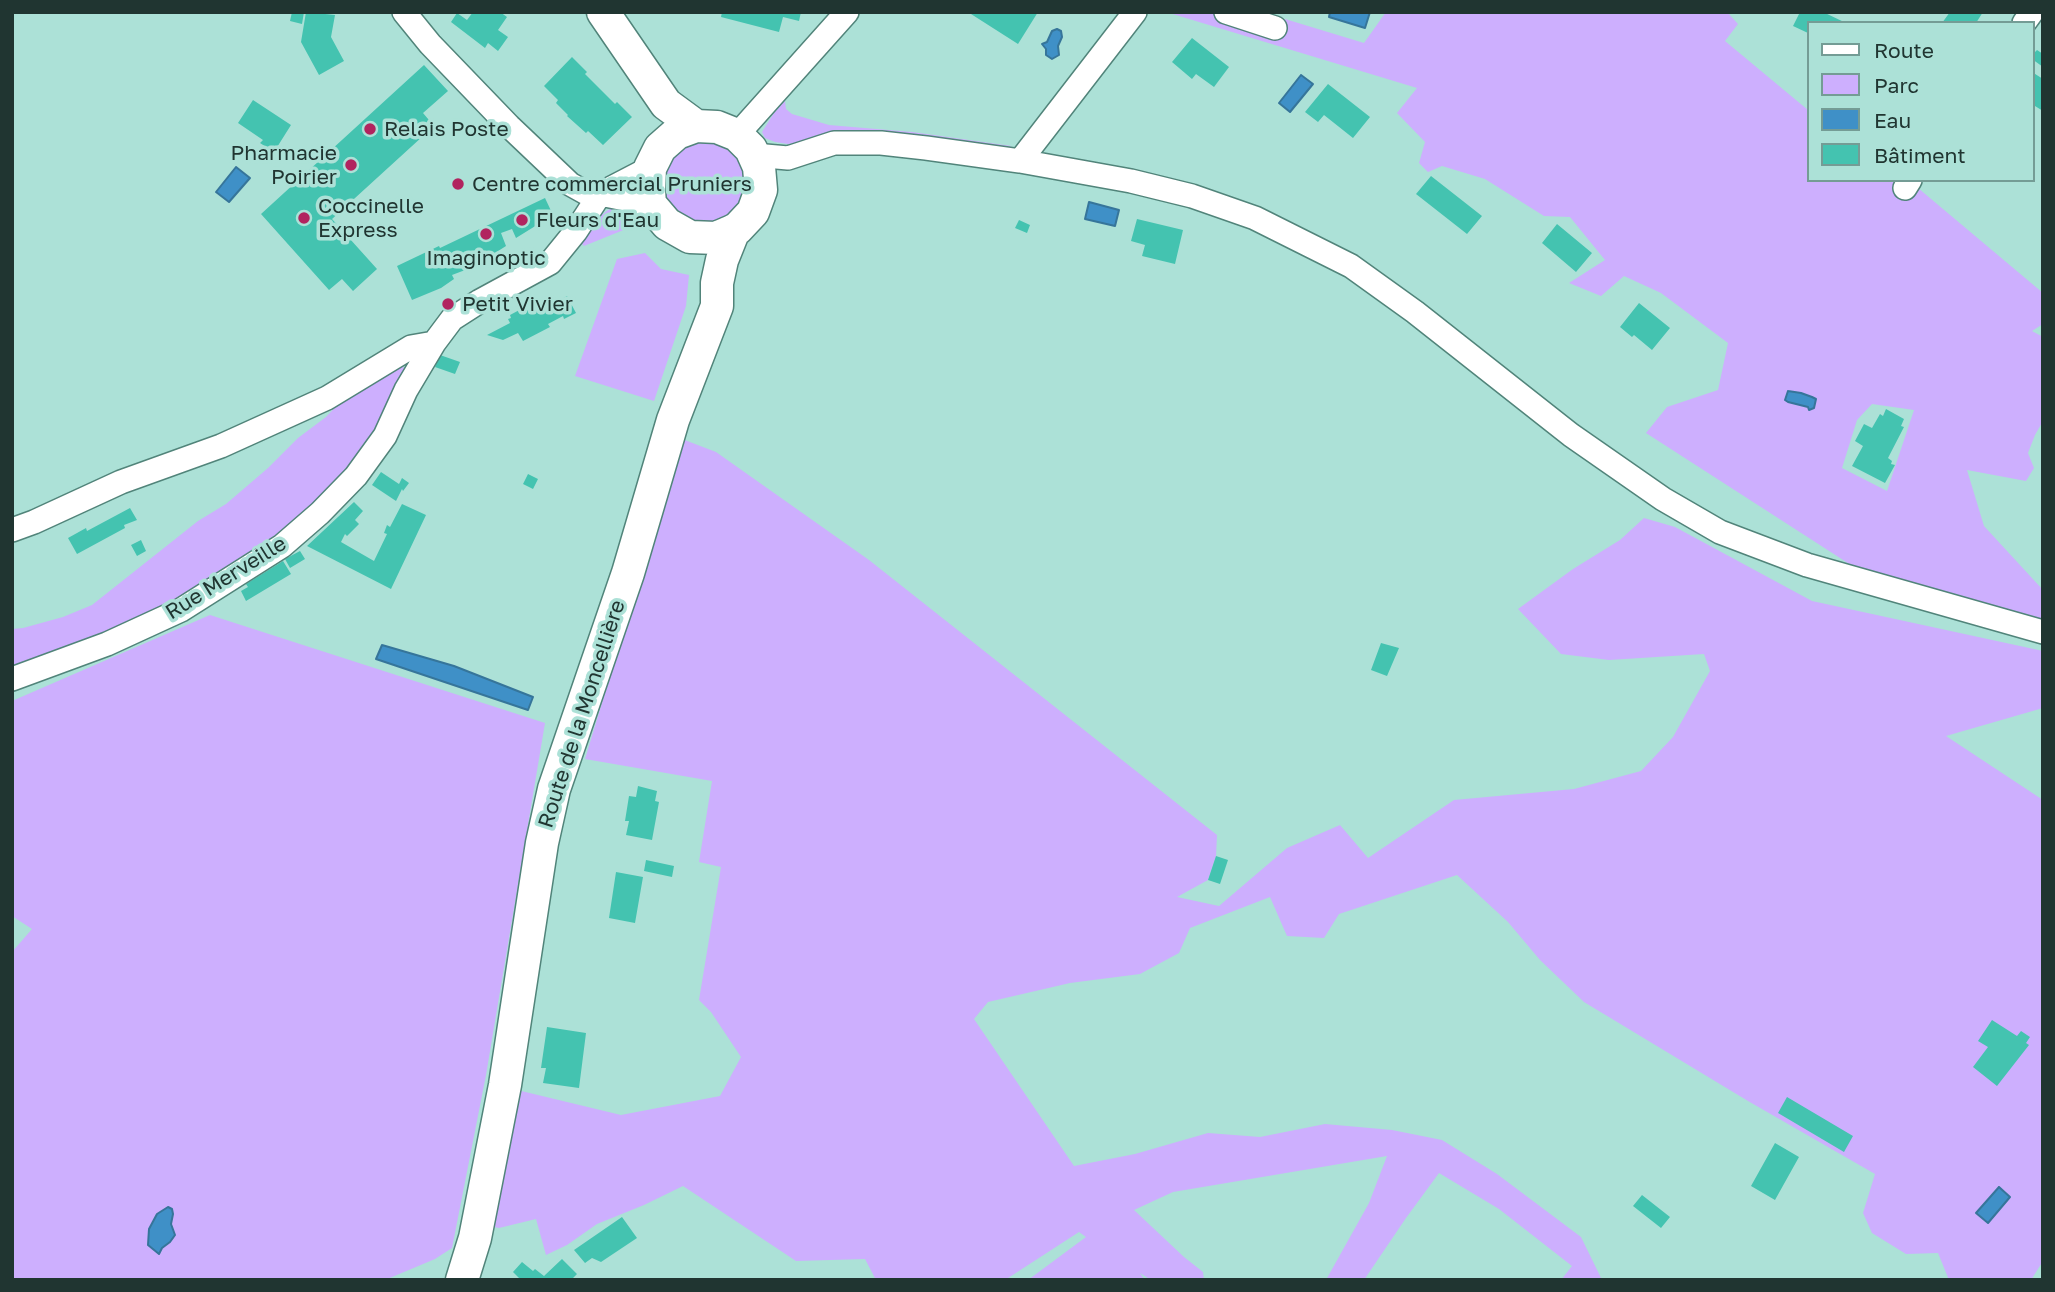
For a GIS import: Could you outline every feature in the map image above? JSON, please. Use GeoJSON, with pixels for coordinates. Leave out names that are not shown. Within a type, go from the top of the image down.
{"type":"FeatureCollection","features":[{"type":"Feature","properties":{"kind":"street"},"geometry":{"type":"LineString","coordinates":[[404,12],[430,44],[570,184],[588,194],[650,204]]}},
{"type":"Feature","properties":{"kind":"street"},"geometry":{"type":"LineString","coordinates":[[604,12],[666,104],[696,126]]}},
{"type":"Feature","properties":{"kind":"street"},"geometry":{"type":"LineString","coordinates":[[750,157],[847,12]]}},
{"type":"Feature","properties":{"kind":"street"},"geometry":{"type":"LineString","coordinates":[[1020,161],[1135,12]]}},
{"type":"Feature","properties":{"kind":"street"},"geometry":{"type":"LineString","coordinates":[[1226,12],[1275,28]]}},
{"type":"Feature","properties":{"kind":"street"},"geometry":{"type":"LineString","coordinates":[[666,104],[649,191],[650,204],[667,224],[690,237],[709,260],[717,283]]}},
{"type":"Feature","properties":{"kind":"street"},"geometry":{"type":"LineString","coordinates":[[600,194],[658,155],[677,133],[696,126],[717,127],[750,157],[761,190],[753,212],[734,230],[716,238],[690,237]]}},
{"type":"Feature","properties":{"kind":"street"},"geometry":{"type":"LineString","coordinates":[[750,157],[788,158],[834,143],[881,143],[1020,161],[1131,181],[1192,196],[1255,218],[1351,266],[1415,312],[1572,435],[1663,499],[1720,532],[1807,565],[2043,632]]}},
{"type":"Feature","properties":{"kind":"street","name":"Rue Merveille"},"geometry":{"type":"LineString","coordinates":[[12,679],[107,644],[181,610],[282,547],[356,476],[385,436],[406,390],[452,319],[550,263],[576,231],[600,194]]}},
{"type":"Feature","properties":{"kind":"street","name":"Route de la Moncellière"},"geometry":{"type":"LineString","coordinates":[[462,1280],[475,1238],[505,1085],[542,844],[554,789],[628,573],[670,430],[717,306],[717,283],[722,260],[734,230]]}},
{"type":"Feature","properties":{"kind":"street"},"geometry":{"type":"LineString","coordinates":[[12,530],[121,482],[221,446],[264,427],[327,398],[411,347],[434,343]]}},
{"type":"Feature","properties":{"kind":"green space"},"geometry":{"type":"Polygon","coordinates":[[[1166,12],[1208,12],[1278,34],[1285,19],[1364,43],[1386,12],[1727,12],[1738,24],[1725,41],[1806,108],[1806,182],[1908,182],[2043,293],[2043,324],[2032,331],[2043,337],[2043,421],[2028,453],[2034,468],[2026,481],[1967,470],[1984,526],[2043,590],[2043,622],[1854,567],[1646,433],[1667,407],[1718,390],[1728,343],[1661,293],[1624,276],[1601,296],[1569,283],[1605,260],[1570,217],[1544,216],[1485,179],[1442,166],[1428,172],[1419,163],[1425,142],[1397,113],[1417,88],[1166,12]],[[1872,404],[1857,420],[1842,468],[1887,491],[1914,410],[1872,404]]]}},
{"type":"Feature","properties":{"kind":"green space"},"geometry":{"type":"Polygon","coordinates":[[[785,101],[786,109],[792,114],[829,125],[912,132],[1011,146],[1004,153],[830,137],[788,144],[775,142],[765,138],[762,132],[785,101]]]}},
{"type":"Feature","properties":{"kind":"green space"},"geometry":{"type":"Polygon","coordinates":[[[701,138],[730,144],[749,167],[742,210],[717,226],[689,223],[668,204],[663,191],[667,163],[675,151],[701,138]]]}},
{"type":"Feature","properties":{"kind":"green space"},"geometry":{"type":"Polygon","coordinates":[[[619,206],[626,215],[626,229],[584,246],[582,244],[597,219],[608,210],[619,206]]]}},
{"type":"Feature","properties":{"kind":"green space"},"geometry":{"type":"Polygon","coordinates":[[[645,253],[661,269],[689,275],[686,306],[654,401],[575,376],[617,259],[645,253]]]}},
{"type":"Feature","properties":{"kind":"green space"},"geometry":{"type":"Polygon","coordinates":[[[396,367],[403,367],[408,372],[377,435],[346,475],[288,530],[163,610],[90,642],[12,667],[12,629],[63,617],[92,605],[198,521],[226,504],[298,438],[326,417],[345,397],[396,367]]]}},
{"type":"Feature","properties":{"kind":"green space"},"geometry":{"type":"Polygon","coordinates":[[[682,439],[716,452],[869,560],[1217,835],[1216,856],[1208,880],[1177,897],[1219,906],[1287,848],[1340,825],[1368,858],[1454,800],[1574,789],[1641,771],[1673,737],[1710,671],[1704,654],[1609,660],[1561,654],[1518,609],[1573,569],[1620,540],[1644,518],[1675,527],[1812,601],[2043,651],[2043,708],[1946,736],[2043,800],[2043,1261],[2031,1280],[1949,1280],[1938,1253],[1906,1254],[1872,1233],[1863,1213],[1875,1174],[1584,1002],[1540,960],[1508,922],[1457,875],[1339,914],[1324,938],[1287,936],[1270,897],[1190,928],[1179,953],[1140,974],[1070,983],[988,1002],[974,1019],[1074,1166],[1135,1154],[1208,1133],[1260,1137],[1325,1124],[1392,1130],[1442,1140],[1497,1174],[1581,1237],[1602,1280],[1561,1280],[1572,1266],[1499,1209],[1439,1173],[1364,1280],[1326,1280],[1369,1203],[1387,1156],[1173,1192],[1134,1210],[1203,1272],[1204,1280],[1151,1280],[1140,1273],[1145,1280],[1028,1280],[1086,1237],[1079,1232],[1005,1280],[876,1280],[865,1259],[796,1261],[683,1186],[597,1224],[567,1245],[546,1255],[536,1219],[499,1228],[489,1226],[513,1089],[621,1115],[720,1096],[741,1057],[711,1012],[699,1000],[721,867],[699,862],[712,781],[585,759],[682,439]]]}},
{"type":"Feature","properties":{"kind":"green space"},"geometry":{"type":"Polygon","coordinates":[[[210,615],[545,723],[486,1075],[452,1248],[435,1259],[385,1280],[12,1280],[12,952],[32,929],[12,916],[12,701],[210,615]]]}},
{"type":"Feature","properties":{"kind":"water"},"geometry":{"type":"Polygon","coordinates":[[[1330,12],[1370,12],[1365,28],[1329,17],[1330,12]]]}},
{"type":"Feature","properties":{"kind":"water"},"geometry":{"type":"Polygon","coordinates":[[[1052,31],[1061,31],[1062,37],[1058,46],[1059,55],[1052,59],[1046,55],[1042,44],[1047,42],[1052,31]]]}},
{"type":"Feature","properties":{"kind":"water"},"geometry":{"type":"Polygon","coordinates":[[[1301,75],[1313,84],[1290,112],[1279,103],[1301,75]]]}},
{"type":"Feature","properties":{"kind":"water"},"geometry":{"type":"Polygon","coordinates":[[[236,167],[250,178],[229,202],[216,192],[236,167]]]}},
{"type":"Feature","properties":{"kind":"water"},"geometry":{"type":"Polygon","coordinates":[[[1089,202],[1119,210],[1115,226],[1085,219],[1089,202]]]}},
{"type":"Feature","properties":{"kind":"water"},"geometry":{"type":"Polygon","coordinates":[[[1788,391],[1816,399],[1814,408],[1809,410],[1808,407],[1788,402],[1785,400],[1788,391]]]}},
{"type":"Feature","properties":{"kind":"water"},"geometry":{"type":"Polygon","coordinates":[[[382,645],[454,666],[533,697],[528,710],[376,659],[382,645]]]}},
{"type":"Feature","properties":{"kind":"water"},"geometry":{"type":"Polygon","coordinates":[[[1999,1187],[2010,1197],[1988,1223],[1976,1213],[1999,1187]]]}},
{"type":"Feature","properties":{"kind":"water"},"geometry":{"type":"Polygon","coordinates":[[[168,1207],[172,1209],[171,1224],[175,1235],[159,1254],[148,1245],[149,1229],[157,1214],[168,1207]]]}},
{"type":"Feature","properties":{"kind":"building"},"geometry":{"type":"Polygon","coordinates":[[[292,12],[304,12],[302,24],[290,21],[292,12]]]}},
{"type":"Feature","properties":{"kind":"building"},"geometry":{"type":"Polygon","coordinates":[[[306,12],[335,15],[331,37],[344,61],[319,75],[301,42],[306,12]]]}},
{"type":"Feature","properties":{"kind":"building"},"geometry":{"type":"Polygon","coordinates":[[[473,12],[500,12],[507,17],[498,30],[508,37],[498,51],[488,43],[485,48],[451,22],[457,13],[467,20],[473,12]]]}},
{"type":"Feature","properties":{"kind":"building"},"geometry":{"type":"Polygon","coordinates":[[[722,12],[801,12],[799,21],[783,17],[779,32],[721,17],[722,12]]]}},
{"type":"Feature","properties":{"kind":"building"},"geometry":{"type":"Polygon","coordinates":[[[1038,12],[1018,44],[971,14],[1038,12]]]}},
{"type":"Feature","properties":{"kind":"building"},"geometry":{"type":"Polygon","coordinates":[[[1800,12],[1823,12],[1842,21],[1806,21],[1806,32],[1793,26],[1800,12]]]}},
{"type":"Feature","properties":{"kind":"building"},"geometry":{"type":"Polygon","coordinates":[[[1950,12],[1983,12],[1977,21],[1943,21],[1950,12]]]}},
{"type":"Feature","properties":{"kind":"building"},"geometry":{"type":"Polygon","coordinates":[[[1192,38],[1229,67],[1214,87],[1196,74],[1192,79],[1172,62],[1192,38]]]}},
{"type":"Feature","properties":{"kind":"building"},"geometry":{"type":"Polygon","coordinates":[[[2037,50],[2043,54],[2043,67],[2034,60],[2037,50]]]}},
{"type":"Feature","properties":{"kind":"building"},"geometry":{"type":"Polygon","coordinates":[[[572,57],[615,104],[617,102],[632,117],[603,145],[567,116],[556,103],[558,100],[544,86],[572,57]]]}},
{"type":"Feature","properties":{"kind":"building"},"geometry":{"type":"Polygon","coordinates":[[[424,65],[448,91],[423,113],[434,126],[332,219],[377,269],[353,291],[342,279],[329,290],[261,214],[424,65]]]}},
{"type":"Feature","properties":{"kind":"building"},"geometry":{"type":"Polygon","coordinates":[[[2034,73],[2043,79],[2043,111],[2035,106],[2034,73]]]}},
{"type":"Feature","properties":{"kind":"building"},"geometry":{"type":"Polygon","coordinates":[[[1328,84],[1370,117],[1353,138],[1324,115],[1318,122],[1305,112],[1328,84]]]}},
{"type":"Feature","properties":{"kind":"building"},"geometry":{"type":"Polygon","coordinates":[[[253,100],[291,125],[274,152],[260,143],[263,140],[238,123],[253,100]]]}},
{"type":"Feature","properties":{"kind":"building"},"geometry":{"type":"Polygon","coordinates":[[[1431,176],[1482,216],[1467,234],[1416,194],[1431,176]]]}},
{"type":"Feature","properties":{"kind":"building"},"geometry":{"type":"Polygon","coordinates":[[[545,198],[553,215],[516,238],[512,229],[501,233],[506,246],[473,267],[452,275],[454,279],[441,288],[412,300],[397,266],[545,198]]]}},
{"type":"Feature","properties":{"kind":"building"},"geometry":{"type":"Polygon","coordinates":[[[1137,219],[1183,230],[1175,264],[1142,256],[1145,245],[1131,241],[1137,219]]]}},
{"type":"Feature","properties":{"kind":"building"},"geometry":{"type":"Polygon","coordinates":[[[1019,220],[1030,225],[1027,233],[1015,228],[1019,220]]]}},
{"type":"Feature","properties":{"kind":"building"},"geometry":{"type":"Polygon","coordinates":[[[1557,224],[1592,253],[1576,272],[1542,243],[1557,224]]]}},
{"type":"Feature","properties":{"kind":"building"},"geometry":{"type":"Polygon","coordinates":[[[567,296],[576,313],[564,319],[563,316],[548,324],[550,327],[523,341],[518,333],[503,340],[487,335],[510,323],[510,315],[525,307],[527,310],[554,300],[555,303],[567,296]]]}},
{"type":"Feature","properties":{"kind":"building"},"geometry":{"type":"Polygon","coordinates":[[[1639,303],[1670,328],[1652,350],[1620,327],[1639,303]]]}},
{"type":"Feature","properties":{"kind":"building"},"geometry":{"type":"Polygon","coordinates":[[[440,355],[460,362],[455,374],[435,367],[440,355]]]}},
{"type":"Feature","properties":{"kind":"building"},"geometry":{"type":"Polygon","coordinates":[[[1886,409],[1904,419],[1901,426],[1904,427],[1888,458],[1892,461],[1891,464],[1895,465],[1885,483],[1852,466],[1863,446],[1855,441],[1864,424],[1872,428],[1886,409]]]}},
{"type":"Feature","properties":{"kind":"building"},"geometry":{"type":"Polygon","coordinates":[[[381,472],[399,484],[402,478],[409,483],[403,491],[402,489],[396,501],[372,485],[381,472]]]}},
{"type":"Feature","properties":{"kind":"building"},"geometry":{"type":"Polygon","coordinates":[[[528,474],[538,479],[533,489],[523,484],[528,474]]]}},
{"type":"Feature","properties":{"kind":"building"},"geometry":{"type":"Polygon","coordinates":[[[354,502],[363,511],[355,520],[359,524],[347,536],[345,534],[341,542],[374,561],[387,534],[384,533],[387,525],[390,527],[402,504],[426,515],[391,589],[307,546],[354,502]]]}},
{"type":"Feature","properties":{"kind":"building"},"geometry":{"type":"Polygon","coordinates":[[[130,508],[137,520],[77,554],[68,538],[130,508]]]}},
{"type":"Feature","properties":{"kind":"building"},"geometry":{"type":"Polygon","coordinates":[[[141,540],[146,551],[137,556],[131,545],[141,540]]]}},
{"type":"Feature","properties":{"kind":"building"},"geometry":{"type":"Polygon","coordinates":[[[300,551],[305,559],[290,568],[285,559],[300,551]]]}},
{"type":"Feature","properties":{"kind":"building"},"geometry":{"type":"Polygon","coordinates":[[[283,561],[291,574],[246,601],[241,591],[248,587],[246,584],[283,561]]]}},
{"type":"Feature","properties":{"kind":"building"},"geometry":{"type":"Polygon","coordinates":[[[1381,643],[1399,648],[1387,676],[1371,670],[1381,643]]]}},
{"type":"Feature","properties":{"kind":"building"},"geometry":{"type":"Polygon","coordinates":[[[638,786],[657,791],[655,801],[659,802],[652,840],[626,835],[629,796],[636,797],[638,786]]]}},
{"type":"Feature","properties":{"kind":"building"},"geometry":{"type":"Polygon","coordinates":[[[1216,856],[1228,860],[1220,884],[1208,880],[1216,856]]]}},
{"type":"Feature","properties":{"kind":"building"},"geometry":{"type":"Polygon","coordinates":[[[646,860],[674,866],[672,877],[644,871],[646,860]]]}},
{"type":"Feature","properties":{"kind":"building"},"geometry":{"type":"Polygon","coordinates":[[[616,872],[643,877],[635,923],[609,918],[616,872]]]}},
{"type":"Feature","properties":{"kind":"building"},"geometry":{"type":"Polygon","coordinates":[[[1992,1020],[2017,1036],[2021,1031],[2030,1037],[2026,1043],[2029,1045],[1997,1086],[1973,1067],[1988,1047],[1978,1041],[1992,1020]]]}},
{"type":"Feature","properties":{"kind":"building"},"geometry":{"type":"Polygon","coordinates":[[[547,1027],[586,1033],[579,1088],[543,1083],[546,1068],[541,1068],[547,1027]]]}},
{"type":"Feature","properties":{"kind":"building"},"geometry":{"type":"Polygon","coordinates":[[[1787,1097],[1853,1136],[1844,1152],[1778,1113],[1787,1097]]]}},
{"type":"Feature","properties":{"kind":"building"},"geometry":{"type":"Polygon","coordinates":[[[1775,1143],[1799,1157],[1775,1200],[1751,1186],[1775,1143]]]}},
{"type":"Feature","properties":{"kind":"building"},"geometry":{"type":"Polygon","coordinates":[[[1642,1195],[1670,1217],[1661,1228],[1633,1206],[1642,1195]]]}},
{"type":"Feature","properties":{"kind":"building"},"geometry":{"type":"Polygon","coordinates":[[[622,1217],[637,1238],[601,1262],[592,1258],[585,1263],[574,1250],[622,1217]]]}},
{"type":"Feature","properties":{"kind":"building"},"geometry":{"type":"Polygon","coordinates":[[[562,1259],[577,1274],[571,1280],[521,1280],[513,1272],[522,1262],[544,1276],[562,1259]]]}},
{"type":"Feature","properties":{"kind":"place","name":"Relais Poste"},"geometry":{"type":"Point","coordinates":[370,129]}},
{"type":"Feature","properties":{"kind":"place","name":"Pharmacie Poirier"},"geometry":{"type":"Point","coordinates":[351,165]}},
{"type":"Feature","properties":{"kind":"place","name":"Centre commercial Pruniers"},"geometry":{"type":"Point","coordinates":[458,184]}},
{"type":"Feature","properties":{"kind":"place","name":"Coccinelle Express"},"geometry":{"type":"Point","coordinates":[304,218]}},
{"type":"Feature","properties":{"kind":"place","name":"Fleurs d'Eau"},"geometry":{"type":"Point","coordinates":[522,220]}},
{"type":"Feature","properties":{"kind":"place","name":"Imaginoptic"},"geometry":{"type":"Point","coordinates":[486,234]}},
{"type":"Feature","properties":{"kind":"place","name":"Petit Vivier"},"geometry":{"type":"Point","coordinates":[448,304]}}]}
